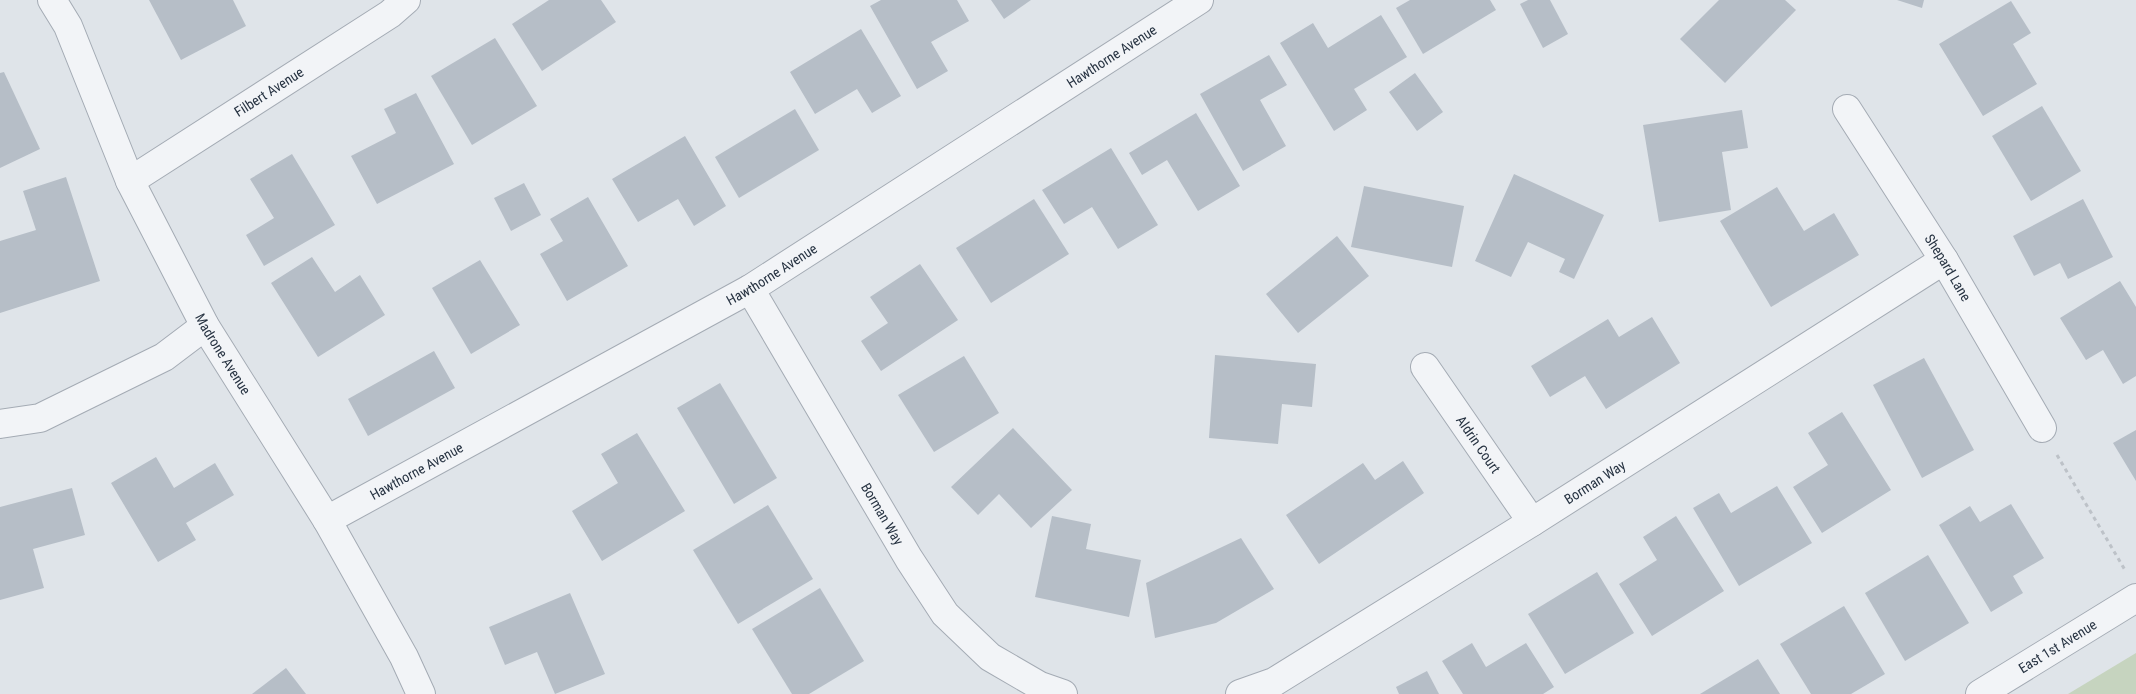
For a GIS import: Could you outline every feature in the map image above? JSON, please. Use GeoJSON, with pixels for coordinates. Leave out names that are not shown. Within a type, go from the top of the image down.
{"type":"FeatureCollection","features":[{"type":"Feature","properties":{"kind":"street","name":"Madrone Avenue"},"geometry":{"type":"LineString","coordinates":[[52,0],[68,26],[130,181],[205,326],[327,520],[404,657],[421,694]]}},
{"type":"Feature","properties":{"kind":"street","name":"Filbert Avenue"},"geometry":{"type":"LineString","coordinates":[[130,181],[390,14],[406,0]]}},
{"type":"Feature","properties":{"kind":"street","name":"Hawthorne Avenue"},"geometry":{"type":"LineString","coordinates":[[327,520],[750,289],[1199,0]]}},
{"type":"Feature","properties":{"kind":"street","name":"Shepard Lane"},"geometry":{"type":"LineString","coordinates":[[1847,109],[1944,260],[2042,428]]}},
{"type":"Feature","properties":{"kind":"street","name":"Borman Way"},"geometry":{"type":"LineString","coordinates":[[1240,694],[1274,682],[1532,522],[1944,260]]}},
{"type":"Feature","properties":{"kind":"street","name":"Borman Way"},"geometry":{"type":"LineString","coordinates":[[750,289],[909,559],[945,614],[990,657],[1040,686],[1064,694]]}},
{"type":"Feature","properties":{"kind":"street"},"geometry":{"type":"LineString","coordinates":[[0,424],[40,418],[164,357],[205,326]]}},
{"type":"Feature","properties":{"kind":"street","name":"Aldrin Court"},"geometry":{"type":"LineString","coordinates":[[1426,366],[1532,522]]}},
{"type":"Feature","properties":{"kind":"street","name":"East 1st Avenue"},"geometry":{"type":"LineString","coordinates":[[1980,694],[2131,586]]}},
{"type":"Feature","properties":{"kind":"path"},"geometry":{"type":"LineString","coordinates":[[2042,428],[2131,586]]}},
{"type":"Feature","properties":{"kind":"green space"},"geometry":{"type":"Polygon","coordinates":[[[2136,653],[2136,694],[2068,694],[2136,653]]]}},
{"type":"Feature","properties":{"kind":"building"},"geometry":{"type":"Polygon","coordinates":[[[149,0],[233,0],[246,26],[181,60],[149,0]]]}},
{"type":"Feature","properties":{"kind":"building"},"geometry":{"type":"Polygon","coordinates":[[[549,0],[601,0],[616,22],[542,71],[512,24],[549,0]]]}},
{"type":"Feature","properties":{"kind":"building"},"geometry":{"type":"Polygon","coordinates":[[[881,0],[957,0],[969,21],[931,42],[948,71],[917,89],[870,6],[881,0]]]}},
{"type":"Feature","properties":{"kind":"building"},"geometry":{"type":"Polygon","coordinates":[[[991,0],[1031,0],[1004,19],[991,0]]]}},
{"type":"Feature","properties":{"kind":"building"},"geometry":{"type":"Polygon","coordinates":[[[1410,0],[1490,0],[1496,10],[1423,54],[1396,8],[1410,0]]]}},
{"type":"Feature","properties":{"kind":"building"},"geometry":{"type":"Polygon","coordinates":[[[1528,0],[1550,0],[1568,34],[1543,48],[1520,4],[1528,0]]]}},
{"type":"Feature","properties":{"kind":"building"},"geometry":{"type":"Polygon","coordinates":[[[1719,0],[1785,0],[1796,10],[1725,83],[1680,39],[1719,0]]]}},
{"type":"Feature","properties":{"kind":"building"},"geometry":{"type":"Polygon","coordinates":[[[1897,0],[1924,0],[1922,8],[1897,0]]]}},
{"type":"Feature","properties":{"kind":"building"},"geometry":{"type":"Polygon","coordinates":[[[2011,1],[2031,33],[2013,44],[2037,84],[1983,116],[1939,44],[2011,1]]]}},
{"type":"Feature","properties":{"kind":"building"},"geometry":{"type":"Polygon","coordinates":[[[1381,15],[1407,57],[1354,89],[1367,110],[1334,131],[1280,43],[1313,23],[1328,48],[1381,15]]]}},
{"type":"Feature","properties":{"kind":"building"},"geometry":{"type":"Polygon","coordinates":[[[861,29],[901,96],[872,113],[857,89],[815,114],[790,72],[861,29]]]}},
{"type":"Feature","properties":{"kind":"building"},"geometry":{"type":"Polygon","coordinates":[[[495,38],[537,106],[472,145],[431,76],[495,38]]]}},
{"type":"Feature","properties":{"kind":"building"},"geometry":{"type":"Polygon","coordinates":[[[1269,55],[1287,85],[1260,100],[1286,146],[1243,171],[1200,94],[1269,55]]]}},
{"type":"Feature","properties":{"kind":"building"},"geometry":{"type":"Polygon","coordinates":[[[4,72],[40,149],[0,168],[0,73],[4,72]]]}},
{"type":"Feature","properties":{"kind":"building"},"geometry":{"type":"Polygon","coordinates":[[[1415,73],[1443,112],[1417,131],[1389,92],[1415,73]]]}},
{"type":"Feature","properties":{"kind":"building"},"geometry":{"type":"Polygon","coordinates":[[[416,93],[454,164],[377,204],[351,156],[396,133],[384,109],[416,93]]]}},
{"type":"Feature","properties":{"kind":"building"},"geometry":{"type":"Polygon","coordinates":[[[2042,106],[2081,171],[2031,201],[1992,136],[2042,106]]]}},
{"type":"Feature","properties":{"kind":"building"},"geometry":{"type":"Polygon","coordinates":[[[795,109],[819,150],[739,198],[715,157],[795,109]]]}},
{"type":"Feature","properties":{"kind":"building"},"geometry":{"type":"Polygon","coordinates":[[[1742,110],[1748,148],[1722,152],[1731,210],[1659,222],[1643,125],[1742,110]]]}},
{"type":"Feature","properties":{"kind":"building"},"geometry":{"type":"Polygon","coordinates":[[[1196,113],[1240,186],[1198,211],[1167,160],[1142,175],[1129,153],[1196,113]]]}},
{"type":"Feature","properties":{"kind":"building"},"geometry":{"type":"Polygon","coordinates":[[[685,136],[726,206],[694,226],[678,199],[638,222],[612,179],[685,136]]]}},
{"type":"Feature","properties":{"kind":"building"},"geometry":{"type":"Polygon","coordinates":[[[1111,148],[1158,225],[1118,249],[1092,207],[1064,224],[1042,190],[1111,148]]]}},
{"type":"Feature","properties":{"kind":"building"},"geometry":{"type":"Polygon","coordinates":[[[292,154],[335,225],[264,266],[246,235],[274,218],[250,179],[292,154]]]}},
{"type":"Feature","properties":{"kind":"building"},"geometry":{"type":"Polygon","coordinates":[[[1514,174],[1604,215],[1574,279],[1559,272],[1565,259],[1528,242],[1511,277],[1475,261],[1514,174]]]}},
{"type":"Feature","properties":{"kind":"building"},"geometry":{"type":"Polygon","coordinates":[[[66,177],[100,281],[0,313],[0,241],[36,230],[23,191],[66,177]]]}},
{"type":"Feature","properties":{"kind":"building"},"geometry":{"type":"Polygon","coordinates":[[[524,183],[541,215],[511,231],[494,198],[524,183]]]}},
{"type":"Feature","properties":{"kind":"building"},"geometry":{"type":"Polygon","coordinates":[[[1364,186],[1464,206],[1452,267],[1351,247],[1364,186]]]}},
{"type":"Feature","properties":{"kind":"building"},"geometry":{"type":"Polygon","coordinates":[[[1777,187],[1804,231],[1834,213],[1859,255],[1771,307],[1720,221],[1777,187]]]}},
{"type":"Feature","properties":{"kind":"building"},"geometry":{"type":"Polygon","coordinates":[[[588,197],[628,266],[567,301],[540,254],[563,241],[550,219],[588,197]]]}},
{"type":"Feature","properties":{"kind":"building"},"geometry":{"type":"Polygon","coordinates":[[[1034,199],[1069,254],[991,303],[956,248],[1034,199]]]}},
{"type":"Feature","properties":{"kind":"building"},"geometry":{"type":"Polygon","coordinates":[[[2083,199],[2113,257],[2068,279],[2060,263],[2034,276],[2013,236],[2083,199]]]}},
{"type":"Feature","properties":{"kind":"building"},"geometry":{"type":"Polygon","coordinates":[[[1337,236],[1369,276],[1298,333],[1266,294],[1337,236]]]}},
{"type":"Feature","properties":{"kind":"building"},"geometry":{"type":"Polygon","coordinates":[[[312,257],[335,292],[360,275],[385,315],[318,357],[271,283],[312,257]]]}},
{"type":"Feature","properties":{"kind":"building"},"geometry":{"type":"Polygon","coordinates":[[[480,260],[520,325],[471,354],[432,288],[480,260]]]}},
{"type":"Feature","properties":{"kind":"building"},"geometry":{"type":"Polygon","coordinates":[[[920,264],[958,320],[881,371],[861,341],[888,323],[870,297],[920,264]]]}},
{"type":"Feature","properties":{"kind":"building"},"geometry":{"type":"Polygon","coordinates":[[[2120,281],[2136,307],[2136,376],[2123,384],[2103,350],[2086,360],[2060,318],[2120,281]]]}},
{"type":"Feature","properties":{"kind":"building"},"geometry":{"type":"Polygon","coordinates":[[[1652,317],[1680,363],[1606,409],[1585,376],[1550,397],[1531,366],[1608,319],[1619,337],[1652,317]]]}},
{"type":"Feature","properties":{"kind":"building"},"geometry":{"type":"Polygon","coordinates":[[[434,351],[455,388],[368,436],[348,399],[434,351]]]}},
{"type":"Feature","properties":{"kind":"building"},"geometry":{"type":"Polygon","coordinates":[[[1215,355],[1316,364],[1312,407],[1282,404],[1278,444],[1209,438],[1215,355]]]}},
{"type":"Feature","properties":{"kind":"building"},"geometry":{"type":"Polygon","coordinates":[[[964,356],[999,413],[934,452],[898,395],[964,356]]]}},
{"type":"Feature","properties":{"kind":"building"},"geometry":{"type":"Polygon","coordinates":[[[1924,358],[1974,450],[1922,478],[1873,385],[1924,358]]]}},
{"type":"Feature","properties":{"kind":"building"},"geometry":{"type":"Polygon","coordinates":[[[720,383],[777,478],[734,504],[677,408],[720,383]]]}},
{"type":"Feature","properties":{"kind":"building"},"geometry":{"type":"Polygon","coordinates":[[[1842,412],[1891,490],[1822,533],[1793,487],[1828,465],[1808,433],[1842,412]]]}},
{"type":"Feature","properties":{"kind":"building"},"geometry":{"type":"Polygon","coordinates":[[[1013,428],[1072,490],[1031,528],[999,494],[978,515],[951,487],[1013,428]]]}},
{"type":"Feature","properties":{"kind":"building"},"geometry":{"type":"Polygon","coordinates":[[[2136,430],[2136,481],[2113,443],[2136,430]]]}},
{"type":"Feature","properties":{"kind":"building"},"geometry":{"type":"Polygon","coordinates":[[[637,433],[685,511],[602,561],[572,511],[618,483],[601,454],[637,433]]]}},
{"type":"Feature","properties":{"kind":"building"},"geometry":{"type":"Polygon","coordinates":[[[156,457],[174,488],[215,463],[234,495],[186,523],[196,540],[158,562],[111,483],[156,457]]]}},
{"type":"Feature","properties":{"kind":"building"},"geometry":{"type":"Polygon","coordinates":[[[1403,461],[1424,493],[1319,564],[1286,515],[1363,463],[1375,480],[1403,461]]]}},
{"type":"Feature","properties":{"kind":"building"},"geometry":{"type":"Polygon","coordinates":[[[1777,486],[1812,543],[1739,586],[1693,508],[1719,493],[1731,513],[1777,486]]]}},
{"type":"Feature","properties":{"kind":"building"},"geometry":{"type":"Polygon","coordinates":[[[72,488],[85,535],[33,549],[44,588],[0,600],[0,507],[72,488]]]}},
{"type":"Feature","properties":{"kind":"building"},"geometry":{"type":"Polygon","coordinates":[[[2011,504],[2044,558],[2013,576],[2023,593],[1991,612],[1939,525],[1970,506],[1980,522],[2011,504]]]}},
{"type":"Feature","properties":{"kind":"building"},"geometry":{"type":"Polygon","coordinates":[[[768,505],[813,579],[738,624],[693,550],[768,505]]]}},
{"type":"Feature","properties":{"kind":"building"},"geometry":{"type":"Polygon","coordinates":[[[1052,516],[1091,524],[1086,549],[1141,560],[1129,617],[1035,597],[1052,516]]]}},
{"type":"Feature","properties":{"kind":"building"},"geometry":{"type":"Polygon","coordinates":[[[1676,516],[1724,591],[1652,636],[1619,584],[1657,560],[1643,537],[1676,516]]]}},
{"type":"Feature","properties":{"kind":"building"},"geometry":{"type":"Polygon","coordinates":[[[1241,538],[1274,589],[1216,623],[1155,638],[1146,583],[1241,538]]]}},
{"type":"Feature","properties":{"kind":"building"},"geometry":{"type":"Polygon","coordinates":[[[1928,555],[1969,623],[1905,661],[1865,593],[1928,555]]]}},
{"type":"Feature","properties":{"kind":"building"},"geometry":{"type":"Polygon","coordinates":[[[1597,572],[1634,633],[1565,674],[1528,614],[1597,572]]]}},
{"type":"Feature","properties":{"kind":"building"},"geometry":{"type":"Polygon","coordinates":[[[820,588],[864,661],[809,694],[792,694],[752,629],[820,588]]]}},
{"type":"Feature","properties":{"kind":"building"},"geometry":{"type":"Polygon","coordinates":[[[570,593],[605,674],[555,694],[537,652],[505,665],[489,627],[570,593]]]}},
{"type":"Feature","properties":{"kind":"building"},"geometry":{"type":"Polygon","coordinates":[[[1844,606],[1885,674],[1851,694],[1811,694],[1780,644],[1844,606]]]}},
{"type":"Feature","properties":{"kind":"building"},"geometry":{"type":"Polygon","coordinates":[[[1472,643],[1486,667],[1526,643],[1554,687],[1543,694],[1463,694],[1442,661],[1472,643]]]}},
{"type":"Feature","properties":{"kind":"building"},"geometry":{"type":"Polygon","coordinates":[[[1758,659],[1780,694],[1700,694],[1758,659]]]}},
{"type":"Feature","properties":{"kind":"building"},"geometry":{"type":"Polygon","coordinates":[[[286,668],[306,694],[252,694],[286,668]]]}},
{"type":"Feature","properties":{"kind":"building"},"geometry":{"type":"Polygon","coordinates":[[[1427,671],[1439,694],[1399,694],[1396,687],[1427,671]]]}}]}
